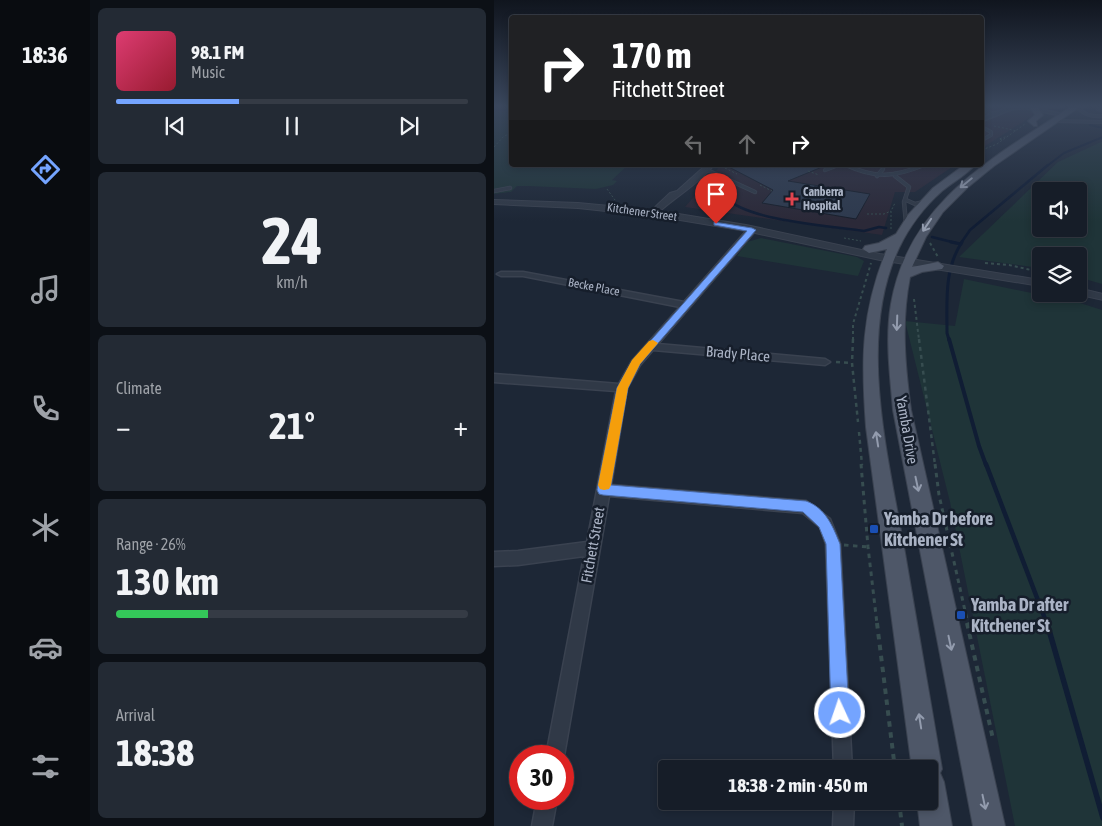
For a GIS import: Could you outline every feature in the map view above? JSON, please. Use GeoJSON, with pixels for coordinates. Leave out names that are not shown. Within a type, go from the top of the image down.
{"type":"FeatureCollection","features":[{"type":"Feature","properties":{"kind":"main road","name":"Yamba Drive"},"geometry":{"type":"LineString","coordinates":[[885,260],[922,240],[938,210],[964,184],[1016,145]]}},
{"type":"Feature","properties":{"kind":"main road","name":"Yamba Drive"},"geometry":{"type":"LineString","coordinates":[[926,760],[872,398],[870,371],[872,332],[885,260],[894,236],[924,202],[945,182],[967,167]]}},
{"type":"Feature","properties":{"kind":"main road"},"geometry":{"type":"LineString","coordinates":[[894,236],[883,246],[885,260],[918,269],[938,262]]}},
{"type":"Feature","properties":{"kind":"main road"},"geometry":{"type":"LineString","coordinates":[[922,240],[919,249],[938,262]]}},
{"type":"Feature","properties":{"kind":"main road","name":"Yamba Drive"},"geometry":{"type":"LineString","coordinates":[[885,260],[898,303],[896,343],[902,410],[989,826]]}},
{"type":"Feature","properties":{"kind":"main road"},"geometry":{"type":"LineString","coordinates":[[933,810],[936,826]]}},
{"type":"Feature","properties":{"kind":"street"},"geometry":{"type":"LineString","coordinates":[[658,214],[681,196],[680,192],[708,167]]}},
{"type":"Feature","properties":{"kind":"street","name":"Kitchener Street"},"geometry":{"type":"LineString","coordinates":[[494,202],[557,203],[658,214],[817,242],[885,260],[938,262],[955,267],[981,268],[1032,281]]}},
{"type":"Feature","properties":{"kind":"street","name":"Fitchett Street"},"geometry":{"type":"LineString","coordinates":[[557,745],[622,388],[636,363],[752,230]]}},
{"type":"Feature","properties":{"kind":"street","name":"Becke Place"},"geometry":{"type":"LineString","coordinates":[[501,274],[523,274],[686,305]]}},
{"type":"Feature","properties":{"kind":"street"},"geometry":{"type":"LineString","coordinates":[[1087,293],[1102,297]]}},
{"type":"Feature","properties":{"kind":"street","name":"Brady Place"},"geometry":{"type":"LineString","coordinates":[[650,346],[825,362]]}},
{"type":"Feature","properties":{"kind":"street"},"geometry":{"type":"LineString","coordinates":[[494,378],[622,388]]}},
{"type":"Feature","properties":{"kind":"street"},"geometry":{"type":"LineString","coordinates":[[603,490],[806,507],[825,524],[833,544],[843,760]]}},
{"type":"Feature","properties":{"kind":"street"},"geometry":{"type":"LineString","coordinates":[[494,559],[518,558],[593,548]]}},
{"type":"Feature","properties":{"kind":"street"},"geometry":{"type":"LineString","coordinates":[[542,826],[545,810]]}},
{"type":"Feature","properties":{"kind":"street"},"geometry":{"type":"LineString","coordinates":[[843,826],[844,810]]}},
{"type":"Feature","properties":{"kind":"lane"},"geometry":{"type":"LineString","coordinates":[[708,167],[743,186]]}},
{"type":"Feature","properties":{"kind":"lane"},"geometry":{"type":"LineString","coordinates":[[824,172],[834,167]]}},
{"type":"Feature","properties":{"kind":"lane"},"geometry":{"type":"LineString","coordinates":[[851,167],[877,176],[894,176],[919,167]]}},
{"type":"Feature","properties":{"kind":"lane"},"geometry":{"type":"LineString","coordinates":[[863,172],[872,168]]}},
{"type":"Feature","properties":{"kind":"lane"},"geometry":{"type":"LineString","coordinates":[[877,176],[883,169]]}},
{"type":"Feature","properties":{"kind":"lane"},"geometry":{"type":"LineString","coordinates":[[894,176],[908,186],[904,205],[906,223]]}},
{"type":"Feature","properties":{"kind":"lane"},"geometry":{"type":"LineString","coordinates":[[494,192],[510,188]]}},
{"type":"Feature","properties":{"kind":"lane"},"geometry":{"type":"LineString","coordinates":[[906,200],[915,204],[924,202]]}},
{"type":"Feature","properties":{"kind":"path"},"geometry":{"type":"LineString","coordinates":[[808,171],[817,175],[824,172]]}},
{"type":"Feature","properties":{"kind":"path"},"geometry":{"type":"LineString","coordinates":[[814,193],[820,186]]}},
{"type":"Feature","properties":{"kind":"path"},"geometry":{"type":"LineString","coordinates":[[607,189],[616,200],[612,204]]}},
{"type":"Feature","properties":{"kind":"path"},"geometry":{"type":"LineString","coordinates":[[894,236],[891,211],[897,199]]}},
{"type":"Feature","properties":{"kind":"path"},"geometry":{"type":"LineString","coordinates":[[867,214],[884,214],[891,211]]}},
{"type":"Feature","properties":{"kind":"path"},"geometry":{"type":"LineString","coordinates":[[922,240],[938,262]]}},
{"type":"Feature","properties":{"kind":"path"},"geometry":{"type":"LineString","coordinates":[[885,260],[854,324],[852,362],[868,547],[894,760]]}},
{"type":"Feature","properties":{"kind":"path"},"geometry":{"type":"LineString","coordinates":[[981,268],[1009,265],[1032,270]]}},
{"type":"Feature","properties":{"kind":"path"},"geometry":{"type":"LineString","coordinates":[[916,317],[940,495],[995,748]]}},
{"type":"Feature","properties":{"kind":"path"},"geometry":{"type":"LineString","coordinates":[[825,362],[852,362]]}},
{"type":"Feature","properties":{"kind":"path"},"geometry":{"type":"LineString","coordinates":[[833,544],[868,547]]}},
{"type":"Feature","properties":{"kind":"path"},"geometry":{"type":"LineString","coordinates":[[900,810],[902,826]]}},
{"type":"Feature","properties":{"kind":"shaded area","name":"Canberra Hospital"},"geometry":{"type":"Polygon","coordinates":[[[719,167],[952,167],[915,192],[895,192],[882,235],[685,207],[719,167]]]}},
{"type":"Feature","properties":{"kind":"green space"},"geometry":{"type":"Polygon","coordinates":[[[494,145],[509,145],[509,167],[626,167],[612,180],[617,181],[613,185],[596,189],[517,186],[511,192],[494,194],[494,145]]]}},
{"type":"Feature","properties":{"kind":"green space"},"geometry":{"type":"Polygon","coordinates":[[[1095,145],[1103,145],[1102,284],[1087,280],[1087,247],[1032,247],[1032,267],[959,257],[1032,187],[1032,237],[1087,237],[1087,182],[1037,182],[1058,162],[1095,145]]]}},
{"type":"Feature","properties":{"kind":"green space"},"geometry":{"type":"Polygon","coordinates":[[[761,238],[857,257],[864,261],[858,276],[737,256],[747,242],[761,238]]]}},
{"type":"Feature","properties":{"kind":"green space"},"geometry":{"type":"Polygon","coordinates":[[[964,279],[1032,293],[1032,302],[1075,302],[1102,310],[1102,826],[1015,826],[950,502],[905,321],[955,326],[964,279]]]}},
{"type":"Feature","properties":{"kind":"building"},"geometry":{"type":"Polygon","coordinates":[[[729,167],[822,167],[788,181],[870,194],[856,219],[762,203],[773,190],[729,167]]]}},
{"type":"Feature","properties":{"kind":"waterway"},"geometry":{"type":"LineString","coordinates":[[1047,166],[1064,153],[1085,145]]}},
{"type":"Feature","properties":{"kind":"waterway"},"geometry":{"type":"LineString","coordinates":[[961,243],[970,230],[1048,165]]}},
{"type":"Feature","properties":{"kind":"waterway"},"geometry":{"type":"LineString","coordinates":[[708,183],[729,190]]}},
{"type":"Feature","properties":{"kind":"waterway"},"geometry":{"type":"LineString","coordinates":[[733,188],[726,192],[726,198],[737,206],[771,217],[864,231],[879,227],[886,228]]}},
{"type":"Feature","properties":{"kind":"waterway"},"geometry":{"type":"LineString","coordinates":[[932,237],[956,243]]}},
{"type":"Feature","properties":{"kind":"waterway"},"geometry":{"type":"LineString","coordinates":[[951,242],[956,243]]}},
{"type":"Feature","properties":{"kind":"waterway"},"geometry":{"type":"LineString","coordinates":[[956,243],[961,244]]}},
{"type":"Feature","properties":{"kind":"waterway"},"geometry":{"type":"LineString","coordinates":[[949,340],[947,333],[949,274],[956,252],[961,244]]}},
{"type":"Feature","properties":{"kind":"waterway"},"geometry":{"type":"LineString","coordinates":[[949,339],[986,465]]}},
{"type":"Feature","properties":{"kind":"waterway"},"geometry":{"type":"LineString","coordinates":[[986,464],[1047,624]]}},
{"type":"Feature","properties":{"kind":"waterway"},"geometry":{"type":"LineString","coordinates":[[1047,623],[1103,818]]}},
{"type":"Feature","properties":{"kind":"slow traffic"},"geometry":{"type":"LineString","coordinates":[[604,485],[622,388],[636,363],[653,343]]}},
{"type":"Feature","properties":{"kind":"place","name":"Canberra Hospital"},"geometry":{"type":"Point","coordinates":[792,199]}},
{"type":"Feature","properties":{"kind":"place","name":"Yamba Dr before Kitchener St"},"geometry":{"type":"Point","coordinates":[874,529]}},
{"type":"Feature","properties":{"kind":"place","name":"Yamba Dr after Kitchener St"},"geometry":{"type":"Point","coordinates":[961,615]}},
{"type":"Feature","properties":{"kind":"route"},"geometry":{"type":"LineString","coordinates":[[716,224],[752,230],[636,363],[622,388],[603,490],[806,507],[825,524],[833,544],[840,713]]}}]}
